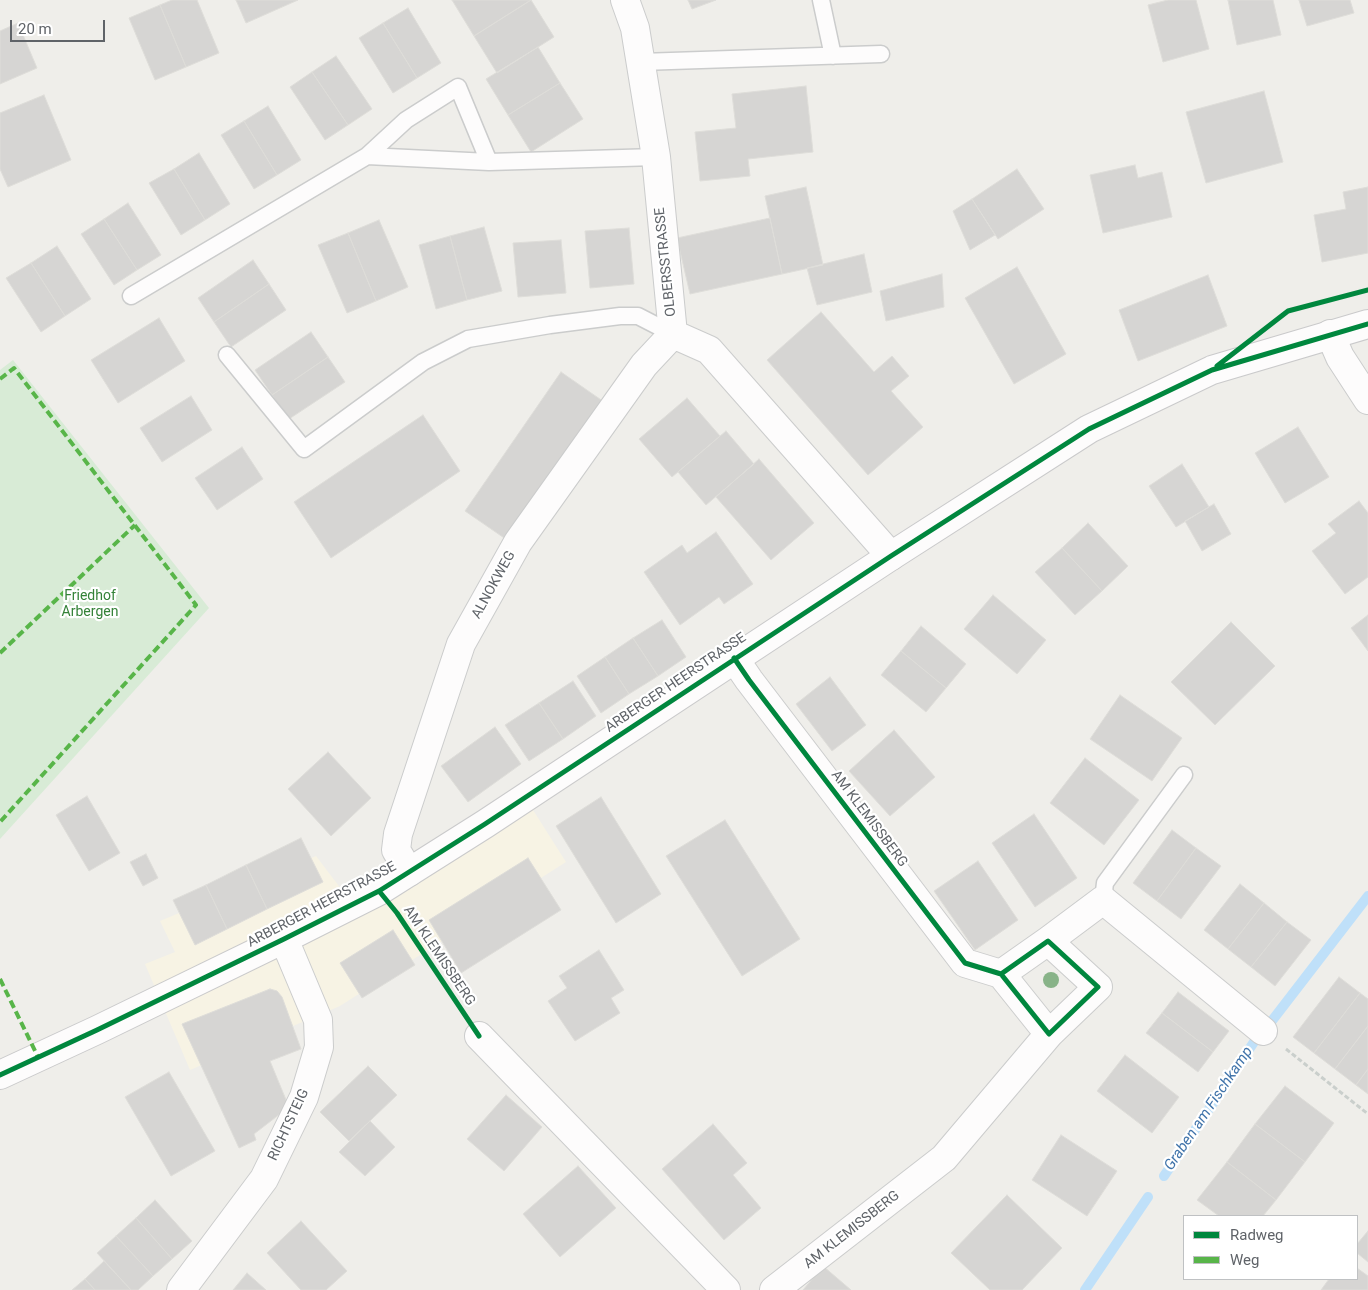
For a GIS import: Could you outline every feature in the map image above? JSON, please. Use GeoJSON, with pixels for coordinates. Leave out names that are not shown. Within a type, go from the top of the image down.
{"type":"FeatureCollection","features":[{"type":"Feature","properties":{"kind":"street","name":"OLBERSSTRASSE"},"geometry":{"type":"LineString","coordinates":[[625,0],[635,28],[656,157],[673,334],[709,350],[891,556]]}},
{"type":"Feature","properties":{"kind":"street","name":"ARBERGER HEERSTRASSE"},"geometry":{"type":"LineString","coordinates":[[0,1074],[97,1030],[379,891],[493,819],[734,658],[1089,429],[1212,370],[1368,324]]}},
{"type":"Feature","properties":{"kind":"street","name":"ALNOKWEG"},"geometry":{"type":"LineString","coordinates":[[409,872],[396,850],[398,834],[461,644],[518,542],[644,365],[673,334]]}},
{"type":"Feature","properties":{"kind":"street"},"geometry":{"type":"LineString","coordinates":[[1330,334],[1340,357],[1368,400]]}},
{"type":"Feature","properties":{"kind":"street","name":"AM KLEMISSBERG"},"geometry":{"type":"LineString","coordinates":[[734,658],[748,680],[965,964],[1000,974]]}},
{"type":"Feature","properties":{"kind":"street"},"geometry":{"type":"LineString","coordinates":[[1049,1034],[1000,974],[1103,900],[1263,1031]]}},
{"type":"Feature","properties":{"kind":"street","name":"RICHTSTEIG"},"geometry":{"type":"LineString","coordinates":[[181,1290],[264,1179],[307,1088],[319,1047],[318,1020],[284,939]]}},
{"type":"Feature","properties":{"kind":"street","name":"AM KLEMISSBERG"},"geometry":{"type":"LineString","coordinates":[[774,1290],[944,1158],[1049,1034],[1098,987],[1048,941]]}},
{"type":"Feature","properties":{"kind":"street"},"geometry":{"type":"LineString","coordinates":[[478,1036],[726,1290]]}},
{"type":"Feature","properties":{"kind":"lane"},"geometry":{"type":"LineString","coordinates":[[821,0],[834,56]]}},
{"type":"Feature","properties":{"kind":"lane"},"geometry":{"type":"LineString","coordinates":[[641,62],[881,54]]}},
{"type":"Feature","properties":{"kind":"lane"},"geometry":{"type":"LineString","coordinates":[[131,296],[367,156],[406,120],[458,87],[489,162]]}},
{"type":"Feature","properties":{"kind":"lane"},"geometry":{"type":"LineString","coordinates":[[367,156],[489,162],[656,157]]}},
{"type":"Feature","properties":{"kind":"lane"},"geometry":{"type":"LineString","coordinates":[[227,355],[304,449],[422,362],[468,339],[550,325],[620,316],[638,316],[673,334]]}},
{"type":"Feature","properties":{"kind":"lane"},"geometry":{"type":"LineString","coordinates":[[1103,900],[1105,884],[1184,775]]}},
{"type":"Feature","properties":{"kind":"path"},"geometry":{"type":"LineString","coordinates":[[1263,1031],[1368,1114]]}},
{"type":"Feature","properties":{"kind":"shaded area"},"geometry":{"type":"Polygon","coordinates":[[[521,791],[566,862],[340,1006],[190,1070],[145,964],[175,952],[160,921],[316,856],[348,898],[521,791]]]}},
{"type":"Feature","properties":{"kind":"green space","name":"Friedhof Arbergen"},"geometry":{"type":"Polygon","coordinates":[[[13,360],[209,608],[0,839],[0,370],[13,360]]]}},
{"type":"Feature","properties":{"kind":"building"},"geometry":{"type":"Polygon","coordinates":[[[172,0],[197,0],[219,53],[186,67],[160,5],[172,0]]]}},
{"type":"Feature","properties":{"kind":"building"},"geometry":{"type":"Polygon","coordinates":[[[236,0],[298,0],[246,23],[236,0]]]}},
{"type":"Feature","properties":{"kind":"building"},"geometry":{"type":"Polygon","coordinates":[[[452,0],[531,0],[474,36],[452,0]]]}},
{"type":"Feature","properties":{"kind":"building"},"geometry":{"type":"Polygon","coordinates":[[[531,0],[554,37],[497,73],[474,36],[531,0]]]}},
{"type":"Feature","properties":{"kind":"building"},"geometry":{"type":"Polygon","coordinates":[[[688,0],[716,0],[692,9],[688,0]]]}},
{"type":"Feature","properties":{"kind":"building"},"geometry":{"type":"Polygon","coordinates":[[[1168,0],[1196,0],[1209,49],[1163,62],[1148,5],[1168,0]]]}},
{"type":"Feature","properties":{"kind":"building"},"geometry":{"type":"Polygon","coordinates":[[[1228,0],[1273,0],[1281,35],[1237,45],[1228,0]]]}},
{"type":"Feature","properties":{"kind":"building"},"geometry":{"type":"Polygon","coordinates":[[[1299,0],[1350,0],[1354,13],[1307,26],[1299,0]]]}},
{"type":"Feature","properties":{"kind":"building"},"geometry":{"type":"Polygon","coordinates":[[[160,5],[186,67],[155,80],[129,18],[160,5]]]}},
{"type":"Feature","properties":{"kind":"building"},"geometry":{"type":"Polygon","coordinates":[[[408,8],[441,63],[417,78],[383,23],[408,8]]]}},
{"type":"Feature","properties":{"kind":"building"},"geometry":{"type":"Polygon","coordinates":[[[18,23],[37,68],[0,84],[0,31],[18,23]]]}},
{"type":"Feature","properties":{"kind":"building"},"geometry":{"type":"Polygon","coordinates":[[[383,23],[417,78],[393,93],[359,38],[383,23]]]}},
{"type":"Feature","properties":{"kind":"building"},"geometry":{"type":"Polygon","coordinates":[[[538,47],[560,83],[508,115],[486,79],[538,47]]]}},
{"type":"Feature","properties":{"kind":"building"},"geometry":{"type":"Polygon","coordinates":[[[336,56],[372,109],[348,125],[312,72],[336,56]]]}},
{"type":"Feature","properties":{"kind":"building"},"geometry":{"type":"Polygon","coordinates":[[[312,72],[348,125],[325,140],[290,87],[312,72]]]}},
{"type":"Feature","properties":{"kind":"building"},"geometry":{"type":"Polygon","coordinates":[[[560,83],[583,119],[531,152],[508,115],[560,83]]]}},
{"type":"Feature","properties":{"kind":"building"},"geometry":{"type":"Polygon","coordinates":[[[806,86],[813,152],[748,159],[750,176],[700,181],[695,132],[736,128],[732,94],[806,86]]]}},
{"type":"Feature","properties":{"kind":"building"},"geometry":{"type":"Polygon","coordinates":[[[1264,91],[1283,162],[1206,183],[1186,112],[1264,91]]]}},
{"type":"Feature","properties":{"kind":"building"},"geometry":{"type":"Polygon","coordinates":[[[44,95],[71,160],[8,187],[0,169],[0,113],[44,95]]]}},
{"type":"Feature","properties":{"kind":"building"},"geometry":{"type":"Polygon","coordinates":[[[268,106],[301,160],[277,175],[244,121],[268,106]]]}},
{"type":"Feature","properties":{"kind":"building"},"geometry":{"type":"Polygon","coordinates":[[[244,121],[277,175],[254,189],[221,135],[244,121]]]}},
{"type":"Feature","properties":{"kind":"building"},"geometry":{"type":"Polygon","coordinates":[[[199,153],[230,204],[205,220],[174,169],[199,153]]]}},
{"type":"Feature","properties":{"kind":"building"},"geometry":{"type":"Polygon","coordinates":[[[1135,165],[1138,178],[1162,172],[1172,217],[1103,233],[1090,175],[1135,165]]]}},
{"type":"Feature","properties":{"kind":"building"},"geometry":{"type":"Polygon","coordinates":[[[174,169],[205,220],[181,235],[149,183],[174,169]]]}},
{"type":"Feature","properties":{"kind":"building"},"geometry":{"type":"Polygon","coordinates":[[[1017,169],[1044,209],[998,239],[972,199],[1017,169]]]}},
{"type":"Feature","properties":{"kind":"building"},"geometry":{"type":"Polygon","coordinates":[[[806,187],[823,265],[782,274],[765,196],[806,187]]]}},
{"type":"Feature","properties":{"kind":"building"},"geometry":{"type":"Polygon","coordinates":[[[1368,187],[1368,253],[1322,262],[1314,215],[1346,209],[1343,192],[1368,187]]]}},
{"type":"Feature","properties":{"kind":"building"},"geometry":{"type":"Polygon","coordinates":[[[972,199],[995,235],[970,250],[953,211],[972,199]]]}},
{"type":"Feature","properties":{"kind":"building"},"geometry":{"type":"Polygon","coordinates":[[[128,203],[161,255],[137,270],[104,219],[128,203]]]}},
{"type":"Feature","properties":{"kind":"building"},"geometry":{"type":"Polygon","coordinates":[[[770,218],[782,274],[690,294],[677,238],[770,218]]]}},
{"type":"Feature","properties":{"kind":"building"},"geometry":{"type":"Polygon","coordinates":[[[104,219],[137,270],[114,285],[81,234],[104,219]]]}},
{"type":"Feature","properties":{"kind":"building"},"geometry":{"type":"Polygon","coordinates":[[[379,220],[408,287],[376,301],[348,233],[379,220]]]}},
{"type":"Feature","properties":{"kind":"building"},"geometry":{"type":"Polygon","coordinates":[[[484,227],[502,291],[467,300],[450,236],[484,227]]]}},
{"type":"Feature","properties":{"kind":"building"},"geometry":{"type":"Polygon","coordinates":[[[629,228],[634,284],[590,288],[585,231],[629,228]]]}},
{"type":"Feature","properties":{"kind":"building"},"geometry":{"type":"Polygon","coordinates":[[[348,233],[376,301],[347,313],[318,245],[348,233]]]}},
{"type":"Feature","properties":{"kind":"building"},"geometry":{"type":"Polygon","coordinates":[[[450,236],[467,300],[436,309],[419,245],[450,236]]]}},
{"type":"Feature","properties":{"kind":"building"},"geometry":{"type":"Polygon","coordinates":[[[561,240],[566,293],[518,297],[513,243],[561,240]]]}},
{"type":"Feature","properties":{"kind":"building"},"geometry":{"type":"Polygon","coordinates":[[[57,246],[91,299],[65,316],[31,263],[57,246]]]}},
{"type":"Feature","properties":{"kind":"building"},"geometry":{"type":"Polygon","coordinates":[[[864,254],[872,292],[817,305],[807,268],[864,254]]]}},
{"type":"Feature","properties":{"kind":"building"},"geometry":{"type":"Polygon","coordinates":[[[253,260],[269,284],[214,322],[198,298],[253,260]]]}},
{"type":"Feature","properties":{"kind":"building"},"geometry":{"type":"Polygon","coordinates":[[[31,263],[65,316],[41,332],[6,278],[31,263]]]}},
{"type":"Feature","properties":{"kind":"building"},"geometry":{"type":"Polygon","coordinates":[[[1017,267],[1066,354],[1014,384],[965,298],[1017,267]]]}},
{"type":"Feature","properties":{"kind":"building"},"geometry":{"type":"Polygon","coordinates":[[[942,274],[944,307],[886,321],[880,291],[942,274]]]}},
{"type":"Feature","properties":{"kind":"building"},"geometry":{"type":"Polygon","coordinates":[[[1208,275],[1227,326],[1138,361],[1119,310],[1208,275]]]}},
{"type":"Feature","properties":{"kind":"building"},"geometry":{"type":"Polygon","coordinates":[[[269,284],[286,310],[231,347],[214,322],[269,284]]]}},
{"type":"Feature","properties":{"kind":"building"},"geometry":{"type":"Polygon","coordinates":[[[821,312],[874,372],[892,356],[909,376],[891,391],[923,427],[868,475],[767,360],[821,312]]]}},
{"type":"Feature","properties":{"kind":"building"},"geometry":{"type":"Polygon","coordinates":[[[159,318],[185,361],[118,403],[91,360],[159,318]]]}},
{"type":"Feature","properties":{"kind":"building"},"geometry":{"type":"Polygon","coordinates":[[[311,332],[328,357],[272,395],[255,370],[311,332]]]}},
{"type":"Feature","properties":{"kind":"building"},"geometry":{"type":"Polygon","coordinates":[[[328,357],[345,382],[289,419],[272,395],[328,357]]]}},
{"type":"Feature","properties":{"kind":"building"},"geometry":{"type":"Polygon","coordinates":[[[561,372],[607,404],[510,542],[465,511],[561,372]]]}},
{"type":"Feature","properties":{"kind":"building"},"geometry":{"type":"Polygon","coordinates":[[[191,396],[212,430],[162,462],[140,428],[191,396]]]}},
{"type":"Feature","properties":{"kind":"building"},"geometry":{"type":"Polygon","coordinates":[[[687,398],[720,436],[672,477],[639,439],[687,398]]]}},
{"type":"Feature","properties":{"kind":"building"},"geometry":{"type":"Polygon","coordinates":[[[423,415],[460,471],[331,558],[294,502],[423,415]]]}},
{"type":"Feature","properties":{"kind":"building"},"geometry":{"type":"Polygon","coordinates":[[[1298,427],[1329,477],[1285,503],[1255,453],[1298,427]]]}},
{"type":"Feature","properties":{"kind":"building"},"geometry":{"type":"Polygon","coordinates":[[[726,431],[754,464],[706,505],[678,472],[726,431]]]}},
{"type":"Feature","properties":{"kind":"building"},"geometry":{"type":"Polygon","coordinates":[[[242,447],[263,479],[217,510],[195,478],[242,447]]]}},
{"type":"Feature","properties":{"kind":"building"},"geometry":{"type":"Polygon","coordinates":[[[759,459],[814,523],[771,560],[716,497],[759,459]]]}},
{"type":"Feature","properties":{"kind":"building"},"geometry":{"type":"Polygon","coordinates":[[[1182,464],[1209,507],[1176,527],[1149,486],[1182,464]]]}},
{"type":"Feature","properties":{"kind":"building"},"geometry":{"type":"Polygon","coordinates":[[[1359,501],[1368,513],[1368,577],[1345,594],[1312,551],[1336,533],[1328,524],[1359,501]]]}},
{"type":"Feature","properties":{"kind":"building"},"geometry":{"type":"Polygon","coordinates":[[[1214,504],[1231,534],[1202,551],[1185,521],[1214,504]]]}},
{"type":"Feature","properties":{"kind":"building"},"geometry":{"type":"Polygon","coordinates":[[[1088,523],[1128,566],[1102,591],[1062,548],[1088,523]]]}},
{"type":"Feature","properties":{"kind":"building"},"geometry":{"type":"Polygon","coordinates":[[[716,532],[753,584],[724,604],[719,597],[680,625],[644,572],[682,545],[687,553],[716,532]]]}},
{"type":"Feature","properties":{"kind":"building"},"geometry":{"type":"Polygon","coordinates":[[[1062,548],[1102,591],[1075,615],[1035,572],[1062,548]]]}},
{"type":"Feature","properties":{"kind":"building"},"geometry":{"type":"Polygon","coordinates":[[[993,595],[1046,640],[1017,674],[964,629],[993,595]]]}},
{"type":"Feature","properties":{"kind":"building"},"geometry":{"type":"Polygon","coordinates":[[[1368,615],[1368,651],[1351,628],[1368,615]]]}},
{"type":"Feature","properties":{"kind":"building"},"geometry":{"type":"Polygon","coordinates":[[[662,620],[686,657],[658,676],[633,638],[662,620]]]}},
{"type":"Feature","properties":{"kind":"building"},"geometry":{"type":"Polygon","coordinates":[[[1231,622],[1275,666],[1215,725],[1171,682],[1231,622]]]}},
{"type":"Feature","properties":{"kind":"building"},"geometry":{"type":"Polygon","coordinates":[[[921,626],[966,664],[946,688],[901,651],[921,626]]]}},
{"type":"Feature","properties":{"kind":"building"},"geometry":{"type":"Polygon","coordinates":[[[633,638],[658,676],[629,694],[605,657],[633,638]]]}},
{"type":"Feature","properties":{"kind":"building"},"geometry":{"type":"Polygon","coordinates":[[[901,651],[946,688],[926,712],[881,675],[901,651]]]}},
{"type":"Feature","properties":{"kind":"building"},"geometry":{"type":"Polygon","coordinates":[[[605,657],[629,694],[601,713],[577,676],[605,657]]]}},
{"type":"Feature","properties":{"kind":"building"},"geometry":{"type":"Polygon","coordinates":[[[830,677],[866,725],[832,751],[796,704],[830,677]]]}},
{"type":"Feature","properties":{"kind":"building"},"geometry":{"type":"Polygon","coordinates":[[[573,681],[596,716],[563,739],[539,703],[573,681]]]}},
{"type":"Feature","properties":{"kind":"building"},"geometry":{"type":"Polygon","coordinates":[[[1120,695],[1182,738],[1152,781],[1090,739],[1120,695]]]}},
{"type":"Feature","properties":{"kind":"building"},"geometry":{"type":"Polygon","coordinates":[[[539,703],[563,739],[529,761],[505,725],[539,703]]]}},
{"type":"Feature","properties":{"kind":"building"},"geometry":{"type":"Polygon","coordinates":[[[495,727],[521,764],[468,802],[441,766],[495,727]]]}},
{"type":"Feature","properties":{"kind":"building"},"geometry":{"type":"Polygon","coordinates":[[[894,730],[935,777],[890,816],[849,771],[894,730]]]}},
{"type":"Feature","properties":{"kind":"building"},"geometry":{"type":"Polygon","coordinates":[[[328,752],[371,798],[331,836],[288,789],[328,752]]]}},
{"type":"Feature","properties":{"kind":"building"},"geometry":{"type":"Polygon","coordinates":[[[1085,758],[1139,800],[1104,845],[1050,803],[1085,758]]]}},
{"type":"Feature","properties":{"kind":"building"},"geometry":{"type":"Polygon","coordinates":[[[87,796],[120,853],[89,871],[56,815],[87,796]]]}},
{"type":"Feature","properties":{"kind":"building"},"geometry":{"type":"Polygon","coordinates":[[[601,797],[661,894],[616,923],[556,826],[601,797]]]}},
{"type":"Feature","properties":{"kind":"building"},"geometry":{"type":"Polygon","coordinates":[[[1034,814],[1077,878],[1035,907],[992,843],[1034,814]]]}},
{"type":"Feature","properties":{"kind":"building"},"geometry":{"type":"Polygon","coordinates":[[[725,820],[800,939],[742,976],[666,856],[725,820]]]}},
{"type":"Feature","properties":{"kind":"building"},"geometry":{"type":"Polygon","coordinates":[[[1172,830],[1196,848],[1157,901],[1133,883],[1172,830]]]}},
{"type":"Feature","properties":{"kind":"building"},"geometry":{"type":"Polygon","coordinates":[[[301,838],[323,882],[267,909],[246,865],[301,838]]]}},
{"type":"Feature","properties":{"kind":"building"},"geometry":{"type":"Polygon","coordinates":[[[1196,848],[1221,866],[1181,919],[1157,901],[1196,848]]]}},
{"type":"Feature","properties":{"kind":"building"},"geometry":{"type":"Polygon","coordinates":[[[146,854],[158,878],[143,886],[130,862],[146,854]]]}},
{"type":"Feature","properties":{"kind":"building"},"geometry":{"type":"Polygon","coordinates":[[[528,858],[561,910],[461,973],[429,920],[528,858]]]}},
{"type":"Feature","properties":{"kind":"building"},"geometry":{"type":"Polygon","coordinates":[[[978,861],[1018,920],[975,950],[934,891],[978,861]]]}},
{"type":"Feature","properties":{"kind":"building"},"geometry":{"type":"Polygon","coordinates":[[[246,865],[267,909],[227,929],[206,885],[246,865]]]}},
{"type":"Feature","properties":{"kind":"building"},"geometry":{"type":"Polygon","coordinates":[[[1240,884],[1264,903],[1228,949],[1204,930],[1240,884]]]}},
{"type":"Feature","properties":{"kind":"building"},"geometry":{"type":"Polygon","coordinates":[[[206,885],[227,929],[195,945],[173,900],[206,885]]]}},
{"type":"Feature","properties":{"kind":"building"},"geometry":{"type":"Polygon","coordinates":[[[1264,903],[1287,922],[1251,967],[1228,949],[1264,903]]]}},
{"type":"Feature","properties":{"kind":"building"},"geometry":{"type":"Polygon","coordinates":[[[1287,922],[1311,940],[1275,986],[1251,967],[1287,922]]]}},
{"type":"Feature","properties":{"kind":"building"},"geometry":{"type":"Polygon","coordinates":[[[393,930],[415,965],[362,998],[340,963],[393,930]]]}},
{"type":"Feature","properties":{"kind":"building"},"geometry":{"type":"Polygon","coordinates":[[[599,950],[624,990],[611,998],[620,1013],[575,1041],[548,1001],[567,988],[559,976],[599,950]]]}},
{"type":"Feature","properties":{"kind":"building"},"geometry":{"type":"Polygon","coordinates":[[[1339,977],[1360,993],[1314,1053],[1293,1037],[1339,977]]]}},
{"type":"Feature","properties":{"kind":"building"},"geometry":{"type":"Polygon","coordinates":[[[270,989],[277,991],[282,997],[301,1049],[270,1061],[289,1107],[254,1134],[256,1140],[239,1148],[182,1024],[270,989]]]}},
{"type":"Feature","properties":{"kind":"building"},"geometry":{"type":"Polygon","coordinates":[[[1178,992],[1229,1031],[1213,1052],[1162,1013],[1178,992]]]}},
{"type":"Feature","properties":{"kind":"building"},"geometry":{"type":"Polygon","coordinates":[[[1360,993],[1368,999],[1368,1026],[1335,1069],[1314,1053],[1360,993]]]}},
{"type":"Feature","properties":{"kind":"building"},"geometry":{"type":"Polygon","coordinates":[[[1162,1013],[1213,1052],[1198,1072],[1146,1033],[1162,1013]]]}},
{"type":"Feature","properties":{"kind":"building"},"geometry":{"type":"Polygon","coordinates":[[[1368,1026],[1368,1069],[1356,1085],[1335,1069],[1368,1026]]]}},
{"type":"Feature","properties":{"kind":"building"},"geometry":{"type":"Polygon","coordinates":[[[1125,1055],[1179,1097],[1152,1133],[1097,1091],[1125,1055]]]}},
{"type":"Feature","properties":{"kind":"building"},"geometry":{"type":"Polygon","coordinates":[[[368,1066],[397,1095],[349,1141],[320,1112],[368,1066]]]}},
{"type":"Feature","properties":{"kind":"building"},"geometry":{"type":"Polygon","coordinates":[[[1368,1069],[1368,1094],[1356,1085],[1368,1069]]]}},
{"type":"Feature","properties":{"kind":"building"},"geometry":{"type":"Polygon","coordinates":[[[169,1072],[215,1151],[171,1176],[125,1097],[169,1072]]]}},
{"type":"Feature","properties":{"kind":"building"},"geometry":{"type":"Polygon","coordinates":[[[1285,1086],[1334,1123],[1305,1162],[1255,1124],[1285,1086]]]}},
{"type":"Feature","properties":{"kind":"building"},"geometry":{"type":"Polygon","coordinates":[[[506,1095],[542,1127],[504,1171],[467,1139],[506,1095]]]}},
{"type":"Feature","properties":{"kind":"building"},"geometry":{"type":"Polygon","coordinates":[[[370,1121],[395,1147],[365,1176],[339,1152],[370,1121]]]}},
{"type":"Feature","properties":{"kind":"building"},"geometry":{"type":"Polygon","coordinates":[[[713,1124],[747,1163],[733,1175],[761,1208],[724,1240],[662,1169],[713,1124]]]}},
{"type":"Feature","properties":{"kind":"building"},"geometry":{"type":"Polygon","coordinates":[[[1255,1124],[1305,1162],[1276,1200],[1227,1162],[1255,1124]]]}},
{"type":"Feature","properties":{"kind":"building"},"geometry":{"type":"Polygon","coordinates":[[[1061,1135],[1117,1171],[1087,1216],[1032,1180],[1061,1135]]]}},
{"type":"Feature","properties":{"kind":"building"},"geometry":{"type":"Polygon","coordinates":[[[1227,1162],[1276,1200],[1264,1215],[1218,1215],[1197,1200],[1227,1162]]]}},
{"type":"Feature","properties":{"kind":"building"},"geometry":{"type":"Polygon","coordinates":[[[578,1166],[616,1208],[560,1257],[523,1214],[578,1166]]]}},
{"type":"Feature","properties":{"kind":"building"},"geometry":{"type":"Polygon","coordinates":[[[1007,1195],[1062,1248],[1022,1290],[990,1290],[951,1253],[1007,1195]]]}},
{"type":"Feature","properties":{"kind":"building"},"geometry":{"type":"Polygon","coordinates":[[[155,1200],[192,1241],[172,1259],[136,1218],[155,1200]]]}},
{"type":"Feature","properties":{"kind":"building"},"geometry":{"type":"Polygon","coordinates":[[[136,1218],[172,1259],[153,1276],[116,1236],[136,1218]]]}},
{"type":"Feature","properties":{"kind":"building"},"geometry":{"type":"Polygon","coordinates":[[[301,1221],[347,1271],[326,1290],[301,1290],[267,1253],[301,1221]]]}},
{"type":"Feature","properties":{"kind":"building"},"geometry":{"type":"Polygon","coordinates":[[[1368,1231],[1368,1262],[1358,1254],[1358,1243],[1368,1231]]]}},
{"type":"Feature","properties":{"kind":"building"},"geometry":{"type":"Polygon","coordinates":[[[116,1236],[153,1276],[138,1290],[131,1290],[97,1253],[116,1236]]]}},
{"type":"Feature","properties":{"kind":"building"},"geometry":{"type":"Polygon","coordinates":[[[104,1261],[131,1290],[95,1290],[85,1279],[104,1261]]]}},
{"type":"Feature","properties":{"kind":"building"},"geometry":{"type":"Polygon","coordinates":[[[823,1266],[851,1290],[803,1290],[823,1266]]]}},
{"type":"Feature","properties":{"kind":"building"},"geometry":{"type":"Polygon","coordinates":[[[1358,1269],[1368,1276],[1368,1290],[1321,1290],[1328,1280],[1358,1280],[1358,1269]]]}},
{"type":"Feature","properties":{"kind":"building"},"geometry":{"type":"Polygon","coordinates":[[[247,1273],[266,1290],[233,1290],[247,1273]]]}},
{"type":"Feature","properties":{"kind":"building"},"geometry":{"type":"Polygon","coordinates":[[[85,1279],[95,1290],[72,1290],[85,1279]]]}},
{"type":"Feature","properties":{"kind":"waterway","name":"Graben am Fischkamp"},"geometry":{"type":"LineString","coordinates":[[1271,1022],[1368,896]]}},
{"type":"Feature","properties":{"kind":"waterway","name":"Graben am Fischkamp"},"geometry":{"type":"LineString","coordinates":[[1164,1176],[1254,1042]]}},
{"type":"Feature","properties":{"kind":"waterway","name":"Graben am Fischkamp"},"geometry":{"type":"LineString","coordinates":[[1085,1290],[1148,1197]]}},
{"type":"Feature","properties":{"kind":"marked path"},"geometry":{"type":"LineString","coordinates":[[0,379],[14,368],[196,605],[0,822]]}},
{"type":"Feature","properties":{"kind":"marked path"},"geometry":{"type":"LineString","coordinates":[[0,653],[135,525]]}},
{"type":"Feature","properties":{"kind":"marked path"},"geometry":{"type":"LineString","coordinates":[[0,979],[38,1057]]}},
{"type":"Feature","properties":{"kind":"cycle path"},"geometry":{"type":"LineString","coordinates":[[1217,366],[1288,311],[1368,290]]}},
{"type":"Feature","properties":{"kind":"cycle path"},"geometry":{"type":"LineString","coordinates":[[0,1075],[97,1030],[379,891],[485,824],[891,556],[1089,429],[1212,370],[1368,324]]}},
{"type":"Feature","properties":{"kind":"cycle path"},"geometry":{"type":"LineString","coordinates":[[734,658],[965,963],[1001,974],[1049,1034],[1098,987],[1048,941],[1001,974]]}},
{"type":"Feature","properties":{"kind":"cycle path"},"geometry":{"type":"LineString","coordinates":[[379,891],[397,913],[479,1036]]}}]}
